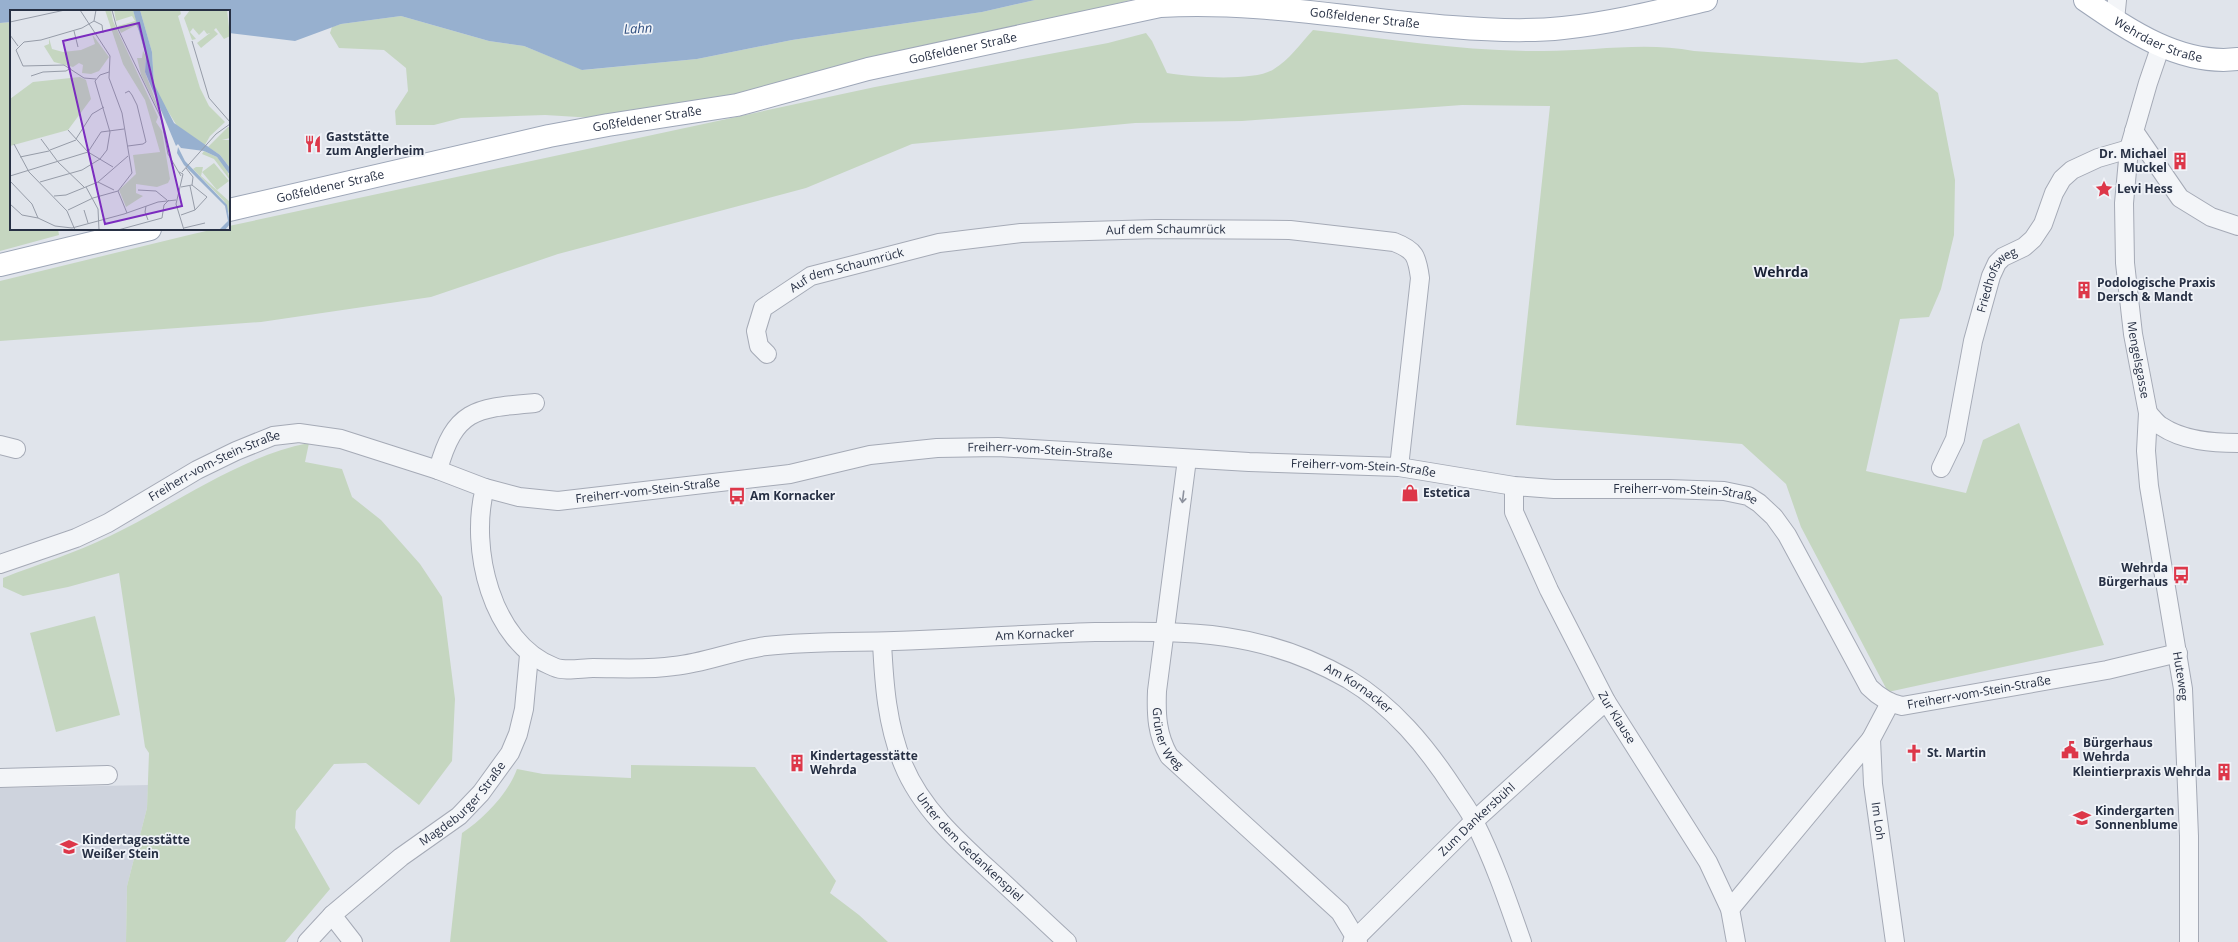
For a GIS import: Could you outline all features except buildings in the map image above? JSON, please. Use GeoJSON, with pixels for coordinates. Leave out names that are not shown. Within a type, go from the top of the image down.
{"type":"FeatureCollection","features":[{"type":"Feature","properties":{"kind":"main road","name":"Goßfeldener Straße"},"geometry":{"type":"LineString","coordinates":[[230,210],[549,136],[608,124],[737,105],[868,69],[1160,6],[1192,3],[1235,4],[1451,27],[1523,29],[1562,28],[1596,24],[1706,0]]}},
{"type":"Feature","properties":{"kind":"main road","name":"Wehrdaer Straße"},"geometry":{"type":"LineString","coordinates":[[2085,0],[2116,10],[2161,45],[2206,59],[2238,59]]}},
{"type":"Feature","properties":{"kind":"main road"},"geometry":{"type":"LineString","coordinates":[[0,265],[146,230]]}},
{"type":"Feature","properties":{"kind":"street","name":"Mengelsgasse"},"geometry":{"type":"LineString","coordinates":[[2161,45],[2129,149],[2124,203],[2125,263],[2133,334],[2148,413],[2162,426],[2186,437],[2213,442],[2238,442]]}},
{"type":"Feature","properties":{"kind":"street"},"geometry":{"type":"LineString","coordinates":[[2134,130],[2180,198],[2211,217],[2238,226]]}},
{"type":"Feature","properties":{"kind":"street","name":"Friedhofsweg"},"geometry":{"type":"LineString","coordinates":[[1941,468],[1955,439],[1973,341],[1991,276],[1997,263],[2003,257],[2024,247],[2033,239],[2043,224],[2054,193],[2062,179],[2072,170],[2098,158],[2129,149]]}},
{"type":"Feature","properties":{"kind":"street","name":"Auf dem Schaumrück"},"geometry":{"type":"LineString","coordinates":[[767,354],[759,346],[756,331],[763,308],[811,276],[939,243],[1021,234],[1156,229],[1290,230],[1394,242],[1408,247],[1418,259],[1420,278],[1399,467]]}},
{"type":"Feature","properties":{"kind":"street"},"geometry":{"type":"LineString","coordinates":[[438,470],[444,449],[456,426],[472,414],[497,407],[535,403]]}},
{"type":"Feature","properties":{"kind":"street","name":"Huteweg"},"geometry":{"type":"LineString","coordinates":[[2148,413],[2146,451],[2149,486],[2178,653],[2185,727],[2189,836],[2189,942]]}},
{"type":"Feature","properties":{"kind":"street","name":"Freiherr-vom-Stein-Straße"},"geometry":{"type":"LineString","coordinates":[[0,564],[76,538],[108,524],[224,456],[254,443],[283,434],[299,433],[341,439],[438,470],[485,488],[519,497],[558,501],[790,474],[870,456],[937,448],[998,447],[1187,459],[1399,467],[1514,486],[1583,490],[1669,489],[1724,491],[1748,496],[1759,503],[1774,517],[1787,535],[1869,687],[1880,698],[1890,703],[1902,706],[2107,670],[2178,653]]}},
{"type":"Feature","properties":{"kind":"street","name":"Grüner Weg"},"geometry":{"type":"LineString","coordinates":[[1187,459],[1156,714],[1162,745],[1169,756],[1340,912],[1356,941]]}},
{"type":"Feature","properties":{"kind":"street","name":"Zur Klause"},"geometry":{"type":"LineString","coordinates":[[1514,486],[1514,512],[1549,590],[1606,701],[1708,862],[1730,909],[1736,942]]}},
{"type":"Feature","properties":{"kind":"street","name":"Am Kornacker"},"geometry":{"type":"LineString","coordinates":[[485,488],[479,510],[480,537],[491,594],[502,621],[529,655],[557,669],[674,666],[765,646],[882,642],[1032,634],[1166,631],[1214,634],[1249,640],[1285,650],[1319,664],[1348,680],[1394,713],[1415,735],[1441,770],[1474,821],[1522,942]]}},
{"type":"Feature","properties":{"kind":"street","name":"Unter dem Gedankenspiel"},"geometry":{"type":"LineString","coordinates":[[882,642],[884,688],[892,731],[903,766],[922,797],[964,847],[1067,942]]}},
{"type":"Feature","properties":{"kind":"street","name":"Magdeburger Straße"},"geometry":{"type":"LineString","coordinates":[[307,942],[332,915],[401,857],[459,816],[481,793],[510,753],[518,734],[524,709],[529,655]]}},
{"type":"Feature","properties":{"kind":"street","name":"Zum Dankersbühl"},"geometry":{"type":"LineString","coordinates":[[1356,941],[1474,821],[1606,701]]}},
{"type":"Feature","properties":{"kind":"street","name":"Im Loh"},"geometry":{"type":"LineString","coordinates":[[1890,703],[1871,740],[1873,784],[1895,942]]}},
{"type":"Feature","properties":{"kind":"street"},"geometry":{"type":"LineString","coordinates":[[1730,909],[1871,740]]}},
{"type":"Feature","properties":{"kind":"street"},"geometry":{"type":"LineString","coordinates":[[0,778],[108,775]]}},
{"type":"Feature","properties":{"kind":"street"},"geometry":{"type":"LineString","coordinates":[[332,915],[353,942]]}},
{"type":"Feature","properties":{"kind":"shaded area","name":"Kindertagesstätte Weißer Stein"},"geometry":{"type":"Polygon","coordinates":[[[148,785],[147,808],[127,886],[126,942],[0,942],[0,788],[148,785]]]}},
{"type":"Feature","properties":{"kind":"green space"},"geometry":{"type":"Polygon","coordinates":[[[1035,0],[1131,0],[958,44],[652,113],[611,119],[545,115],[461,118],[434,125],[396,125],[395,111],[408,91],[406,68],[384,50],[339,48],[330,33],[332,27],[341,24],[401,16],[489,41],[524,46],[583,70],[697,59],[792,40],[982,12],[1035,0]]]}},
{"type":"Feature","properties":{"kind":"green space"},"geometry":{"type":"Polygon","coordinates":[[[10,22],[10,230],[58,230],[59,235],[0,251],[0,23],[10,22]]]}},
{"type":"Feature","properties":{"kind":"green space"},"geometry":{"type":"Polygon","coordinates":[[[1313,30],[1425,44],[1481,49],[1557,51],[1655,47],[1862,63],[1897,59],[1938,93],[1955,180],[1954,235],[1941,289],[1929,317],[1900,319],[1866,471],[1966,493],[1983,440],[2019,423],[2104,645],[1888,692],[1801,527],[1786,484],[1742,444],[1516,425],[1550,106],[1462,105],[1242,121],[1135,123],[912,144],[806,188],[558,254],[431,297],[261,322],[0,341],[0,281],[211,230],[230,230],[230,226],[875,87],[1108,43],[1146,33],[1152,41],[1167,73],[1206,77],[1252,76],[1274,69],[1290,56],[1313,30]]]}},
{"type":"Feature","properties":{"kind":"green space"},"geometry":{"type":"Polygon","coordinates":[[[309,443],[305,462],[342,469],[352,497],[381,520],[420,564],[442,597],[455,699],[452,761],[419,805],[366,763],[334,764],[296,811],[295,828],[330,889],[285,942],[126,942],[127,886],[147,808],[149,753],[145,747],[119,573],[68,587],[23,596],[3,587],[3,578],[97,542],[134,524],[232,470],[283,449],[309,443]]]}},
{"type":"Feature","properties":{"kind":"green space"},"geometry":{"type":"Polygon","coordinates":[[[95,616],[120,715],[56,732],[30,633],[95,616]]]}},
{"type":"Feature","properties":{"kind":"green space"},"geometry":{"type":"Polygon","coordinates":[[[631,765],[755,767],[836,881],[830,893],[859,915],[888,942],[450,942],[462,833],[478,821],[501,797],[508,788],[517,769],[543,774],[631,778],[631,765]]]}},
{"type":"Feature","properties":{"kind":"water","name":"Lahn"},"geometry":{"type":"Polygon","coordinates":[[[0,0],[1035,0],[982,12],[792,40],[697,59],[582,70],[524,46],[489,41],[401,16],[341,24],[295,41],[230,33],[230,10],[10,10],[10,22],[0,23],[0,0]]]}},
{"type":"Feature","properties":{"kind":"place","name":"Gaststätte zum Anglerheim"},"geometry":{"type":"Point","coordinates":[313,144]}},
{"type":"Feature","properties":{"kind":"place","name":"Dr. Michael Muckel"},"geometry":{"type":"Point","coordinates":[2180,161]}},
{"type":"Feature","properties":{"kind":"place","name":"Levi Hess"},"geometry":{"type":"Point","coordinates":[2104,189]}},
{"type":"Feature","properties":{"kind":"place","name":"Podologische Praxis Dersch & Mandt"},"geometry":{"type":"Point","coordinates":[2084,290]}},
{"type":"Feature","properties":{"kind":"place","name":"Estetica"},"geometry":{"type":"Point","coordinates":[1410,493]}},
{"type":"Feature","properties":{"kind":"place","name":"Am Kornacker"},"geometry":{"type":"Point","coordinates":[737,496]}},
{"type":"Feature","properties":{"kind":"place","name":"Wehrda Bürgerhaus"},"geometry":{"type":"Point","coordinates":[2181,575]}},
{"type":"Feature","properties":{"kind":"place","name":"Bürgerhaus Wehrda"},"geometry":{"type":"Point","coordinates":[2070,750]}},
{"type":"Feature","properties":{"kind":"place","name":"St. Martin"},"geometry":{"type":"Point","coordinates":[1914,753]}},
{"type":"Feature","properties":{"kind":"place","name":"Kindertagesstätte Wehrda"},"geometry":{"type":"Point","coordinates":[797,763]}},
{"type":"Feature","properties":{"kind":"place","name":"Kleintierpraxis Wehrda"},"geometry":{"type":"Point","coordinates":[2224,772]}},
{"type":"Feature","properties":{"kind":"place","name":"Kindergarten Sonnenblume"},"geometry":{"type":"Point","coordinates":[2082,818]}},
{"type":"Feature","properties":{"kind":"place","name":"Kindertagesstätte Weißer Stein"},"geometry":{"type":"Point","coordinates":[69,847]}},
{"type":"Feature","properties":{"kind":"district","name":"Wehrda"},"geometry":{"type":"Point","coordinates":[1781,272]}}]}
